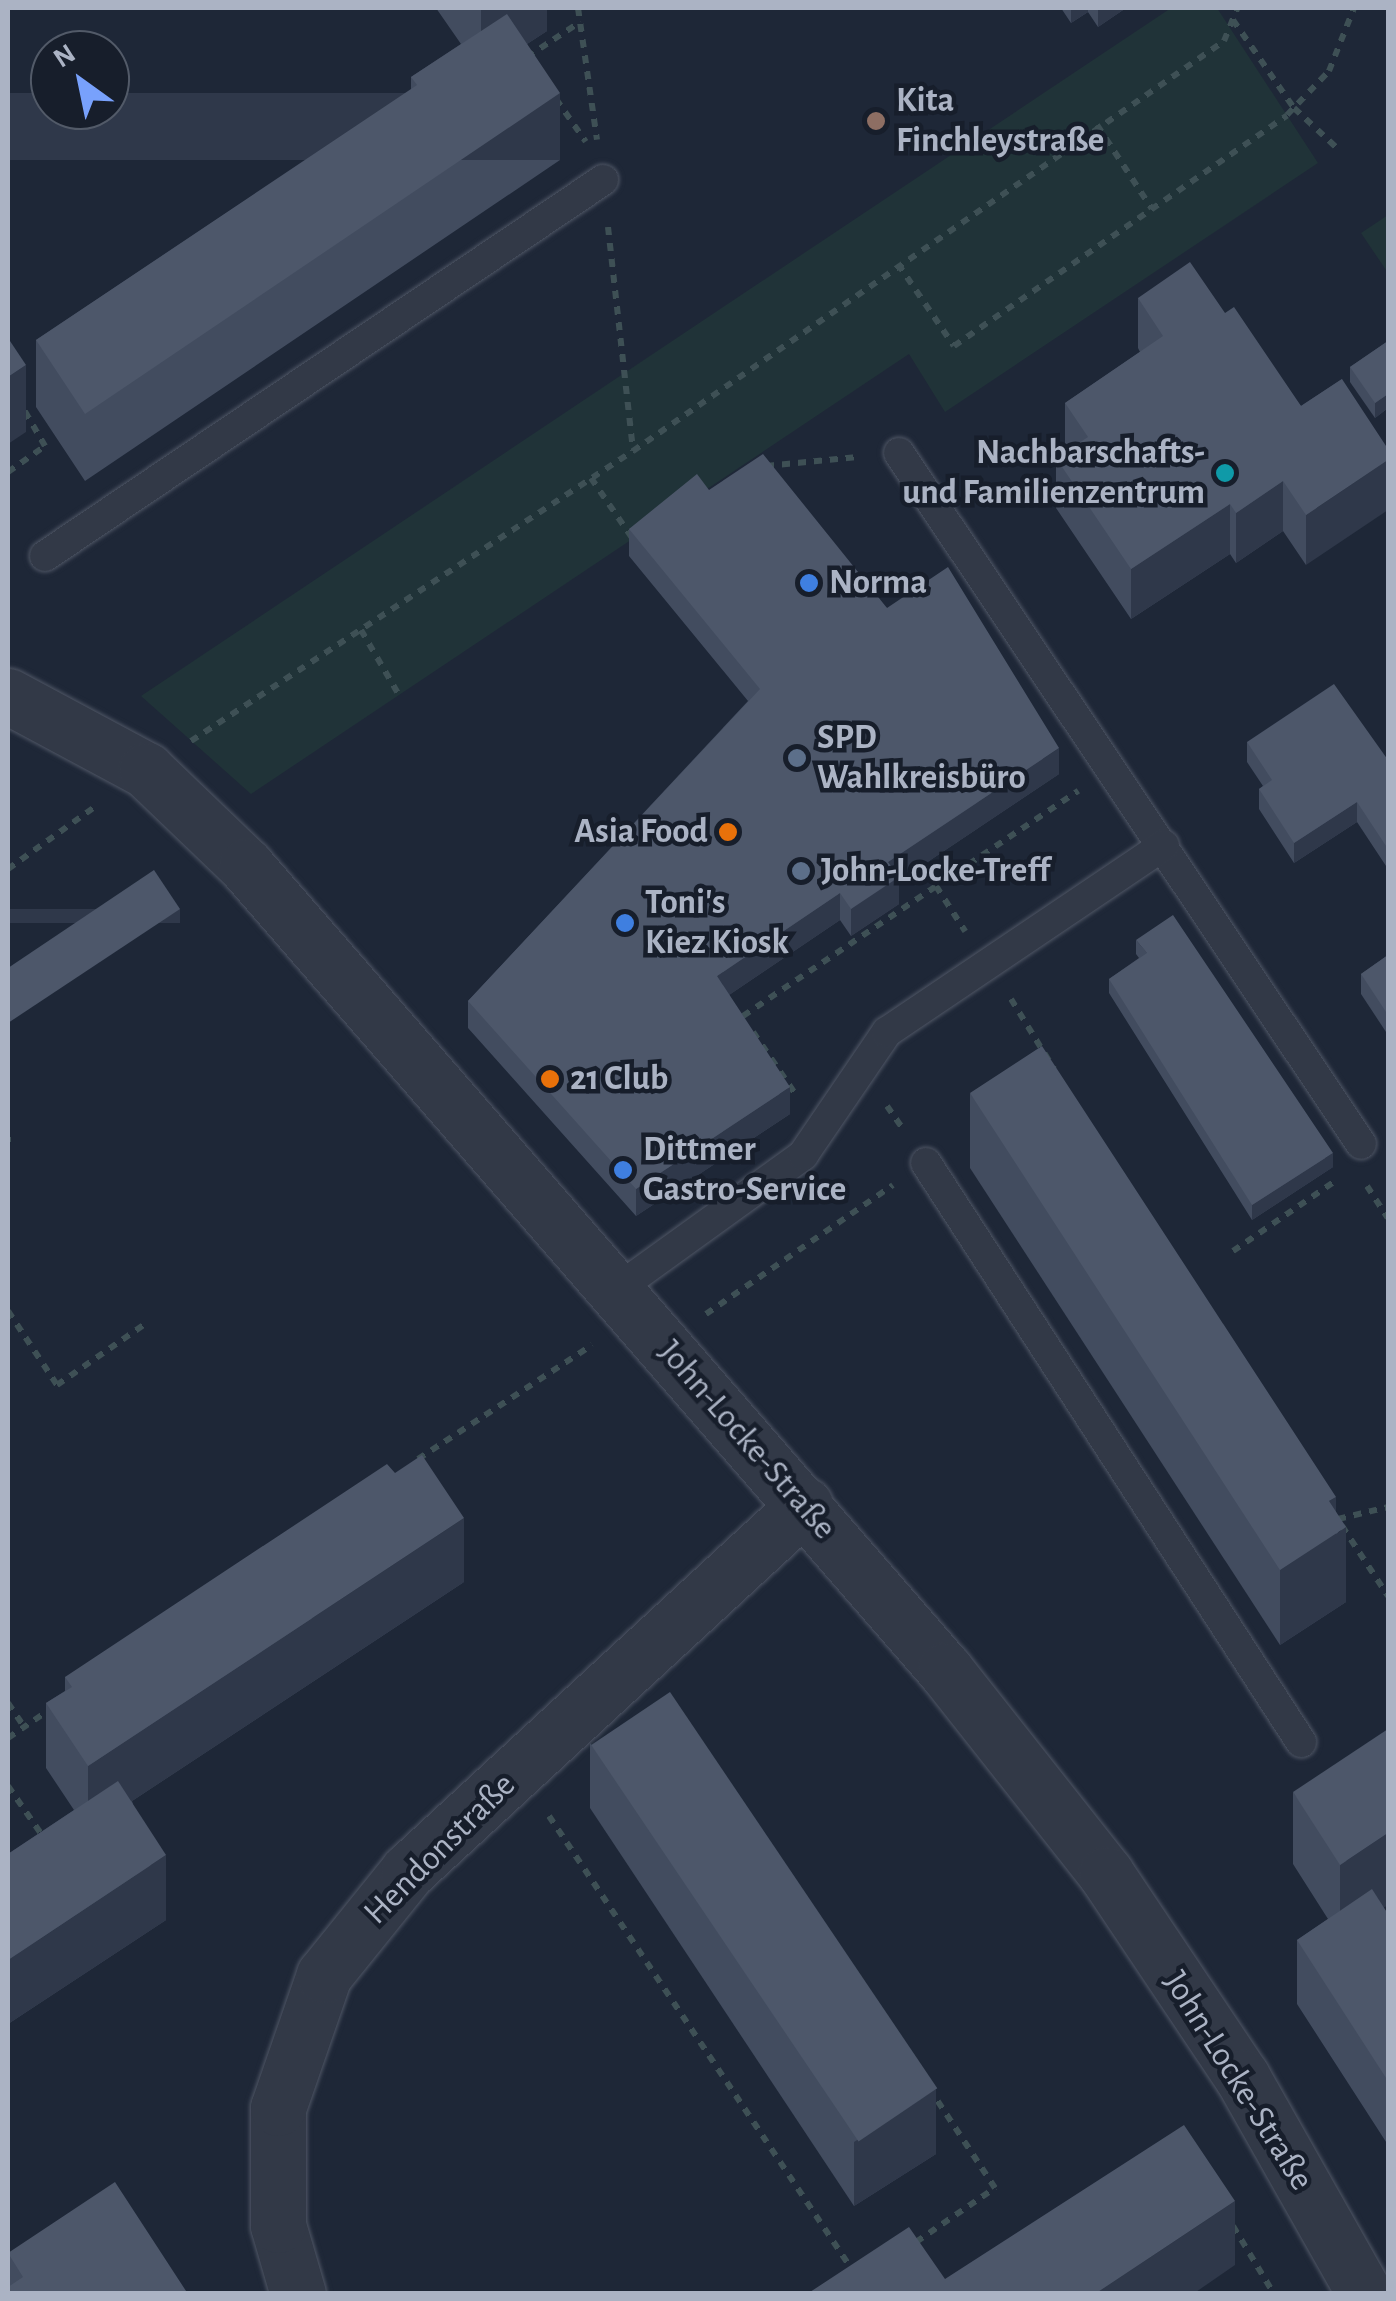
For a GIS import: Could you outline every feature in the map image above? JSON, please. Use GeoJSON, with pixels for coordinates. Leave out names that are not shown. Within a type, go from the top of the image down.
{"type":"FeatureCollection","features":[{"type":"Feature","properties":{"kind":"street","name":"John-Locke-Straße"},"geometry":{"type":"LineString","coordinates":[[8,696],[109,745],[201,820],[805,1505],[1106,1874],[1242,2076],[1365,2294]]}},
{"type":"Feature","properties":{"kind":"street","name":"Hendonstraße"},"geometry":{"type":"LineString","coordinates":[[298,2294],[278,2224],[278,2108],[324,1974],[408,1871],[805,1505]]}},
{"type":"Feature","properties":{"kind":"lane"},"geometry":{"type":"LineString","coordinates":[[45,556],[603,180]]}},
{"type":"Feature","properties":{"kind":"lane"},"geometry":{"type":"LineString","coordinates":[[899,454],[1164,844],[1361,1144]]}},
{"type":"Feature","properties":{"kind":"lane"},"geometry":{"type":"LineString","coordinates":[[616,1290],[803,1155],[887,1032],[1164,844]]}},
{"type":"Feature","properties":{"kind":"lane"},"geometry":{"type":"LineString","coordinates":[[926,1163],[1301,1742]]}},
{"type":"Feature","properties":{"kind":"path"},"geometry":{"type":"LineString","coordinates":[[181,748],[592,478],[1224,41],[1237,8]]}},
{"type":"Feature","properties":{"kind":"path"},"geometry":{"type":"LineString","coordinates":[[898,264],[954,346],[1294,108],[1329,71],[1354,8]]}},
{"type":"Feature","properties":{"kind":"path"},"geometry":{"type":"LineString","coordinates":[[1232,18],[1294,108],[1339,150]]}},
{"type":"Feature","properties":{"kind":"path"},"geometry":{"type":"LineString","coordinates":[[510,68],[580,22]]}},
{"type":"Feature","properties":{"kind":"path"},"geometry":{"type":"LineString","coordinates":[[526,57],[537,72]]}},
{"type":"Feature","properties":{"kind":"path"},"geometry":{"type":"LineString","coordinates":[[548,88],[590,149]]}},
{"type":"Feature","properties":{"kind":"path"},"geometry":{"type":"LineString","coordinates":[[1097,126],[1152,209]]}},
{"type":"Feature","properties":{"kind":"path"},"geometry":{"type":"LineString","coordinates":[[8,472],[45,446],[13,392]]}},
{"type":"Feature","properties":{"kind":"path"},"geometry":{"type":"LineString","coordinates":[[753,475],[768,464],[899,454]]}},
{"type":"Feature","properties":{"kind":"path"},"geometry":{"type":"LineString","coordinates":[[592,478],[634,539]]}},
{"type":"Feature","properties":{"kind":"path"},"geometry":{"type":"LineString","coordinates":[[361,630],[399,694]]}},
{"type":"Feature","properties":{"kind":"path"},"geometry":{"type":"LineString","coordinates":[[743,1016],[1113,768]]}},
{"type":"Feature","properties":{"kind":"path"},"geometry":{"type":"LineString","coordinates":[[8,869],[104,801]]}},
{"type":"Feature","properties":{"kind":"path"},"geometry":{"type":"LineString","coordinates":[[732,1000],[820,1130]]}},
{"type":"Feature","properties":{"kind":"path"},"geometry":{"type":"LineString","coordinates":[[1038,1036],[1055,1084]]}},
{"type":"Feature","properties":{"kind":"path"},"geometry":{"type":"LineString","coordinates":[[702,1318],[926,1163],[862,1069]]}},
{"type":"Feature","properties":{"kind":"path"},"geometry":{"type":"LineString","coordinates":[[1232,1252],[1356,1168],[1388,1218]]}},
{"type":"Feature","properties":{"kind":"path"},"geometry":{"type":"LineString","coordinates":[[8,1311],[57,1385],[145,1324]]}},
{"type":"Feature","properties":{"kind":"path"},"geometry":{"type":"LineString","coordinates":[[401,1470],[597,1342]]}},
{"type":"Feature","properties":{"kind":"path"},"geometry":{"type":"LineString","coordinates":[[1338,1519],[1388,1507]]}},
{"type":"Feature","properties":{"kind":"path"},"geometry":{"type":"LineString","coordinates":[[1331,1508],[1388,1596]]}},
{"type":"Feature","properties":{"kind":"path"},"geometry":{"type":"LineString","coordinates":[[8,1703],[24,1727]]}},
{"type":"Feature","properties":{"kind":"path"},"geometry":{"type":"LineString","coordinates":[[8,1738],[56,1705]]}},
{"type":"Feature","properties":{"kind":"path"},"geometry":{"type":"LineString","coordinates":[[8,1786],[54,1852]]}},
{"type":"Feature","properties":{"kind":"path"},"geometry":{"type":"LineString","coordinates":[[545,1811],[860,2281]]}},
{"type":"Feature","properties":{"kind":"path"},"geometry":{"type":"LineString","coordinates":[[902,2252],[995,2188],[920,2074]]}},
{"type":"Feature","properties":{"kind":"path"},"geometry":{"type":"LineString","coordinates":[[1228,2217],[1274,2294]]}},
{"type":"Feature","properties":{"kind":"path"},"geometry":{"type":"LineString","coordinates":[[916,2242],[924,2255]]}},
{"type":"Feature","properties":{"kind":"path"},"geometry":{"type":"LineString","coordinates":[[850,2287],[874,2271]]}},
{"type":"Feature","properties":{"kind":"green space"},"geometry":{"type":"Polygon","coordinates":[[[1171,8],[1217,8],[1318,163],[945,412],[909,354],[251,794],[141,696],[1171,8]]]}},
{"type":"Feature","properties":{"kind":"green space"},"geometry":{"type":"Polygon","coordinates":[[[1388,215],[1388,273],[1361,233],[1388,215]]]}},
{"type":"Feature","properties":{"kind":"building"},"geometry":{"type":"Polygon","coordinates":[[[507,14],[560,93],[85,414],[36,340],[417,85],[411,77],[507,14]]]}},
{"type":"Feature","properties":{"kind":"building","name":"Nachbarschafts- und Familienzentrum"},"geometry":{"type":"Polygon","coordinates":[[[1190,262],[1225,313],[1234,307],[1301,406],[1342,379],[1388,449],[1388,460],[1306,515],[1283,481],[1236,513],[1230,504],[1131,569],[1056,458],[1088,437],[1065,403],[1163,336],[1138,298],[1190,262]]]}},
{"type":"Feature","properties":{"kind":"building"},"geometry":{"type":"Polygon","coordinates":[[[8,338],[26,365],[8,377],[8,338]]]}},
{"type":"Feature","properties":{"kind":"building"},"geometry":{"type":"Polygon","coordinates":[[[1388,341],[1388,394],[1375,403],[1350,367],[1388,341]]]}},
{"type":"Feature","properties":{"kind":"building"},"geometry":{"type":"Polygon","coordinates":[[[763,454],[887,608],[948,567],[1059,748],[888,862],[899,877],[851,909],[840,893],[717,976],[790,1087],[636,1189],[468,1001],[760,689],[629,529],[697,474],[709,490],[763,454]]]}},
{"type":"Feature","properties":{"kind":"building"},"geometry":{"type":"Polygon","coordinates":[[[1334,684],[1388,760],[1388,849],[1357,802],[1294,843],[1259,789],[1272,780],[1247,742],[1334,684]]]}},
{"type":"Feature","properties":{"kind":"building"},"geometry":{"type":"Polygon","coordinates":[[[154,870],[180,909],[8,1023],[8,968],[154,870]]]}},
{"type":"Feature","properties":{"kind":"building"},"geometry":{"type":"Polygon","coordinates":[[[1173,915],[1333,1153],[1252,1205],[1109,979],[1147,953],[1136,940],[1173,915]]]}},
{"type":"Feature","properties":{"kind":"building"},"geometry":{"type":"Polygon","coordinates":[[[1388,955],[1388,1015],[1361,974],[1388,955]]]}},
{"type":"Feature","properties":{"kind":"building"},"geometry":{"type":"Polygon","coordinates":[[[1042,1046],[1336,1497],[1329,1501],[1346,1527],[1280,1570],[970,1093],[1042,1046]]]}},
{"type":"Feature","properties":{"kind":"building"},"geometry":{"type":"Polygon","coordinates":[[[422,1455],[464,1518],[88,1766],[46,1703],[72,1687],[65,1677],[387,1464],[395,1473],[422,1455]]]}},
{"type":"Feature","properties":{"kind":"building"},"geometry":{"type":"Polygon","coordinates":[[[670,1692],[937,2088],[859,2141],[591,1745],[670,1692]]]}},
{"type":"Feature","properties":{"kind":"building"},"geometry":{"type":"Polygon","coordinates":[[[1388,1729],[1388,1833],[1340,1865],[1293,1792],[1388,1729]]]}},
{"type":"Feature","properties":{"kind":"building"},"geometry":{"type":"Polygon","coordinates":[[[118,1781],[166,1855],[8,1960],[8,1854],[118,1781]]]}},
{"type":"Feature","properties":{"kind":"building"},"geometry":{"type":"Polygon","coordinates":[[[1372,1889],[1388,1914],[1388,2081],[1297,1940],[1372,1889]]]}},
{"type":"Feature","properties":{"kind":"building"},"geometry":{"type":"Polygon","coordinates":[[[1184,2125],[1235,2201],[1095,2294],[807,2294],[909,2227],[945,2279],[1184,2125]]]}},
{"type":"Feature","properties":{"kind":"building"},"geometry":{"type":"Polygon","coordinates":[[[115,2182],[188,2294],[8,2294],[8,2287],[23,2277],[8,2253],[115,2182]]]}},
{"type":"Feature","properties":{"kind":"place","name":"Kita Finchleystraße"},"geometry":{"type":"Point","coordinates":[876,121]}},
{"type":"Feature","properties":{"kind":"place","name":"Nachbarschafts- und Familienzentrum"},"geometry":{"type":"Point","coordinates":[1225,473]}},
{"type":"Feature","properties":{"kind":"place","name":"Norma"},"geometry":{"type":"Point","coordinates":[809,583]}},
{"type":"Feature","properties":{"kind":"place","name":"SPD Wahlkreisbüro"},"geometry":{"type":"Point","coordinates":[797,758]}},
{"type":"Feature","properties":{"kind":"place","name":"Asia Food"},"geometry":{"type":"Point","coordinates":[728,832]}},
{"type":"Feature","properties":{"kind":"place","name":"John-Locke-Treff"},"geometry":{"type":"Point","coordinates":[801,871]}},
{"type":"Feature","properties":{"kind":"place","name":"Toni's Kiez Kiosk"},"geometry":{"type":"Point","coordinates":[625,923]}},
{"type":"Feature","properties":{"kind":"place","name":"21 Club"},"geometry":{"type":"Point","coordinates":[550,1079]}},
{"type":"Feature","properties":{"kind":"place","name":"Dittmer Gastro-Service"},"geometry":{"type":"Point","coordinates":[623,1170]}}]}
